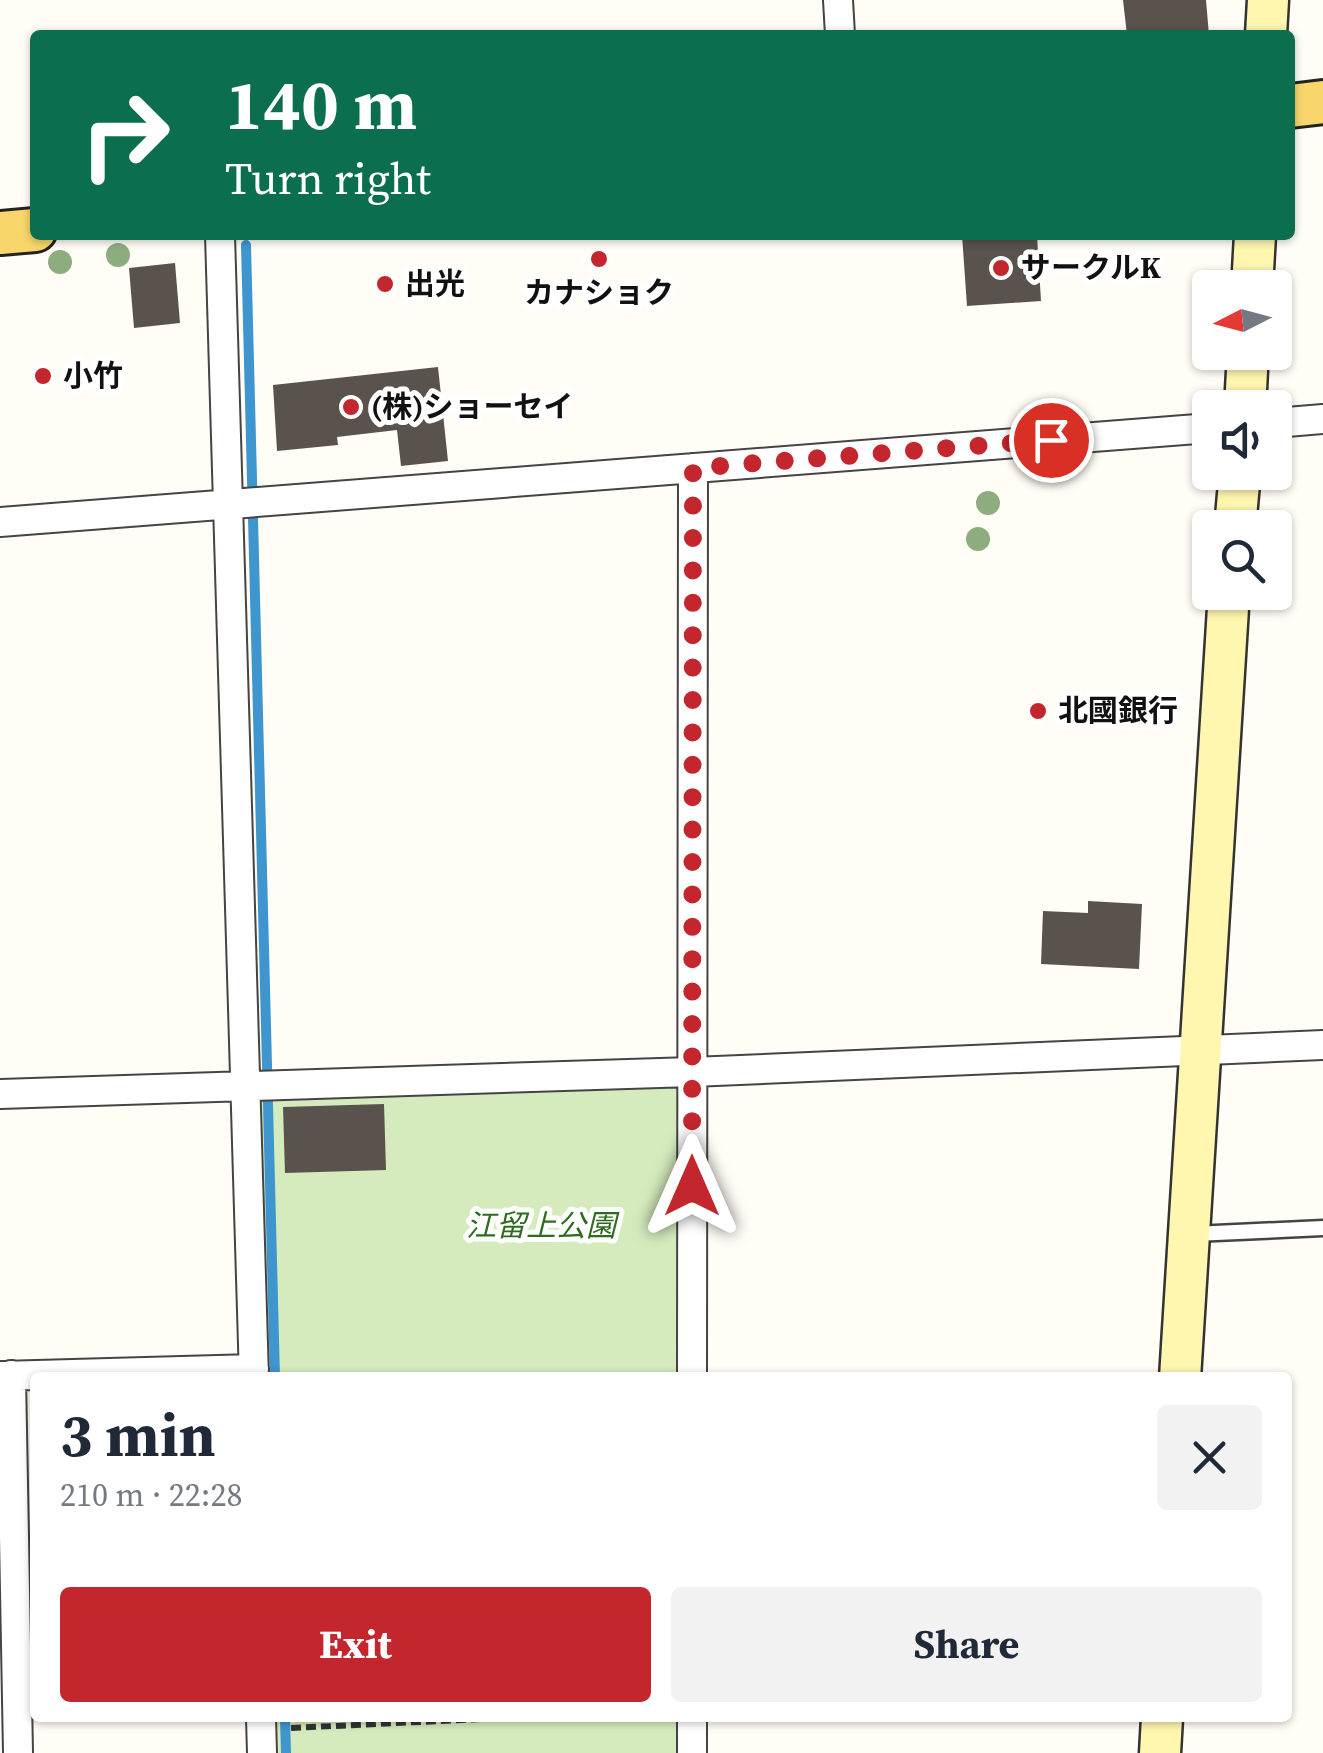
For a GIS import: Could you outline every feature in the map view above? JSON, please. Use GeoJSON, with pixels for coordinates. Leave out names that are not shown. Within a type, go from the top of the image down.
{"type":"FeatureCollection","features":[{"type":"Feature","properties":{"kind":"main road"},"geometry":{"type":"LineString","coordinates":[[1295,105],[1323,102]]}},
{"type":"Feature","properties":{"kind":"main road"},"geometry":{"type":"LineString","coordinates":[[0,233],[30,230]]}},
{"type":"Feature","properties":{"kind":"street"},"geometry":{"type":"LineString","coordinates":[[838,0],[840,30]]}},
{"type":"Feature","properties":{"kind":"street"},"geometry":{"type":"LineString","coordinates":[[1266,30],[1268,0]]}},
{"type":"Feature","properties":{"kind":"street"},"geometry":{"type":"LineString","coordinates":[[220,240],[254,1372]]}},
{"type":"Feature","properties":{"kind":"street"},"geometry":{"type":"LineString","coordinates":[[1253,270],[1255,240]]}},
{"type":"Feature","properties":{"kind":"street"},"geometry":{"type":"LineString","coordinates":[[1292,421],[1323,419]]}},
{"type":"Feature","properties":{"kind":"street"},"geometry":{"type":"LineString","coordinates":[[0,522],[1192,429]]}},
{"type":"Feature","properties":{"kind":"street"},"geometry":{"type":"LineString","coordinates":[[692,1372],[693,468]]}},
{"type":"Feature","properties":{"kind":"street"},"geometry":{"type":"LineString","coordinates":[[1180,1372],[1228,610]]}},
{"type":"Feature","properties":{"kind":"street"},"geometry":{"type":"LineString","coordinates":[[0,1094],[692,1072],[1323,1045]]}},
{"type":"Feature","properties":{"kind":"street"},"geometry":{"type":"LineString","coordinates":[[6,1376],[18,1753]]}},
{"type":"Feature","properties":{"kind":"street"},"geometry":{"type":"LineString","coordinates":[[692,1722],[692,1753]]}},
{"type":"Feature","properties":{"kind":"street"},"geometry":{"type":"LineString","coordinates":[[1160,1753],[1162,1722]]}},
{"type":"Feature","properties":{"kind":"lane"},"geometry":{"type":"LineString","coordinates":[[1188,1234],[1323,1228]]}},
{"type":"Feature","properties":{"kind":"path"},"geometry":{"type":"LineString","coordinates":[[261,1733],[439,1722]]}},
{"type":"Feature","properties":{"kind":"green space","name":"江留上公園"},"geometry":{"type":"Polygon","coordinates":[[[692,1072],[692,1372],[254,1372],[248,1086],[692,1072]]]}},
{"type":"Feature","properties":{"kind":"green space"},"geometry":{"type":"Polygon","coordinates":[[[261,1722],[692,1722],[692,1753],[262,1753],[261,1722]]]}},
{"type":"Feature","properties":{"kind":"building"},"geometry":{"type":"Polygon","coordinates":[[[1123,0],[1206,0],[1209,30],[1126,30],[1123,0]]]}},
{"type":"Feature","properties":{"kind":"building","name":"サークルK"},"geometry":{"type":"Polygon","coordinates":[[[962,240],[1037,240],[1041,301],[967,306],[962,240]]]}},
{"type":"Feature","properties":{"kind":"building"},"geometry":{"type":"Polygon","coordinates":[[[175,263],[180,323],[134,328],[129,268],[175,263]]]}},
{"type":"Feature","properties":{"kind":"building"},"geometry":{"type":"Polygon","coordinates":[[[438,367],[448,461],[401,466],[397,430],[337,437],[338,445],[277,451],[273,385],[438,367]]]}},
{"type":"Feature","properties":{"kind":"building"},"geometry":{"type":"Polygon","coordinates":[[[1088,901],[1142,904],[1139,969],[1041,964],[1043,911],[1088,913],[1088,901]]]}},
{"type":"Feature","properties":{"kind":"building"},"geometry":{"type":"Polygon","coordinates":[[[384,1104],[386,1170],[285,1173],[283,1107],[384,1104]]]}},
{"type":"Feature","properties":{"kind":"waterway"},"geometry":{"type":"LineString","coordinates":[[246,245],[275,1372]]}},
{"type":"Feature","properties":{"kind":"waterway"},"geometry":{"type":"LineString","coordinates":[[285,1722],[286,1753]]}},
{"type":"Feature","properties":{"kind":"place","name":"カナショク"},"geometry":{"type":"Point","coordinates":[599,259]}},
{"type":"Feature","properties":{"kind":"place","name":"サークルK"},"geometry":{"type":"Point","coordinates":[1001,268]}},
{"type":"Feature","properties":{"kind":"place","name":"出光"},"geometry":{"type":"Point","coordinates":[385,284]}},
{"type":"Feature","properties":{"kind":"place","name":"小竹"},"geometry":{"type":"Point","coordinates":[43,376]}},
{"type":"Feature","properties":{"kind":"place","name":"(株)ショーセイ"},"geometry":{"type":"Point","coordinates":[351,407]}},
{"type":"Feature","properties":{"kind":"place","name":"北國銀行"},"geometry":{"type":"Point","coordinates":[1038,711]}},
{"type":"Feature","properties":{"kind":"route"},"geometry":{"type":"LineString","coordinates":[[692,1186],[693,468],[1051,440]]}}]}
